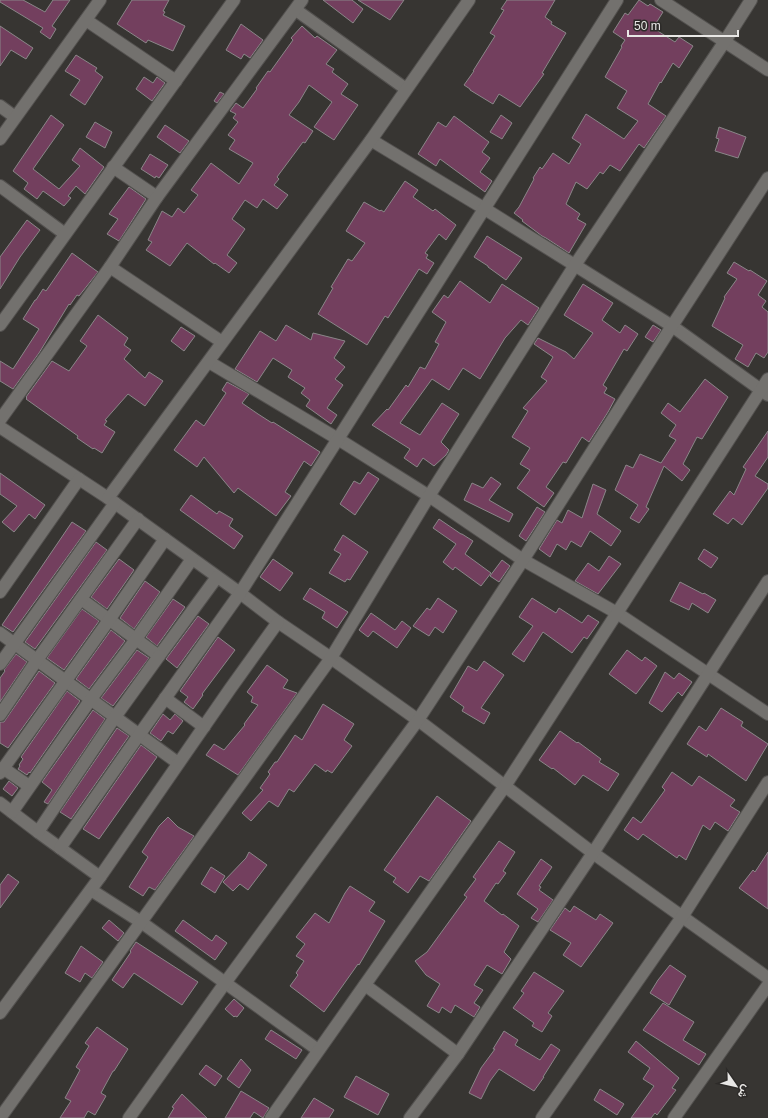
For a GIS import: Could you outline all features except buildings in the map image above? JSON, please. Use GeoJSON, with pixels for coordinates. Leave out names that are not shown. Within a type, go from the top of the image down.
{"type":"FeatureCollection","features":[{"type":"Feature","properties":{"kind":"street"},"geometry":{"type":"LineString","coordinates":[[0,139],[100,0]]}},
{"type":"Feature","properties":{"kind":"street"},"geometry":{"type":"LineString","coordinates":[[0,325],[234,0]]}},
{"type":"Feature","properties":{"kind":"street"},"geometry":{"type":"LineString","coordinates":[[0,664],[222,342],[370,140],[470,0]]}},
{"type":"Feature","properties":{"kind":"street"},"geometry":{"type":"LineString","coordinates":[[60,848],[240,593],[617,0]]}},
{"type":"Feature","properties":{"kind":"street"},"geometry":{"type":"LineString","coordinates":[[661,0],[768,70]]}},
{"type":"Feature","properties":{"kind":"street"},"geometry":{"type":"LineString","coordinates":[[0,1118],[331,658],[428,496],[575,265],[751,0]]}},
{"type":"Feature","properties":{"kind":"street"},"geometry":{"type":"LineString","coordinates":[[0,420],[110,267],[158,197],[299,5],[406,89]]}},
{"type":"Feature","properties":{"kind":"street"},"geometry":{"type":"LineString","coordinates":[[86,20],[176,81]]}},
{"type":"Feature","properties":{"kind":"street"},"geometry":{"type":"LineString","coordinates":[[0,106],[15,117]]}},
{"type":"Feature","properties":{"kind":"street"},"geometry":{"type":"LineString","coordinates":[[370,140],[485,209],[672,326],[764,392]]}},
{"type":"Feature","properties":{"kind":"street"},"geometry":{"type":"LineString","coordinates":[[113,167],[158,197]]}},
{"type":"Feature","properties":{"kind":"street"},"geometry":{"type":"LineString","coordinates":[[129,1118],[225,983],[418,720],[523,560],[768,178]]}},
{"type":"Feature","properties":{"kind":"street"},"geometry":{"type":"LineString","coordinates":[[0,186],[65,234]]}},
{"type":"Feature","properties":{"kind":"street"},"geometry":{"type":"LineString","coordinates":[[110,267],[222,342]]}},
{"type":"Feature","properties":{"kind":"street"},"geometry":{"type":"LineString","coordinates":[[209,362],[338,439],[428,496],[523,560],[617,613],[768,714]]}},
{"type":"Feature","properties":{"kind":"street"},"geometry":{"type":"LineString","coordinates":[[271,1118],[318,1050],[366,985],[504,786],[764,392],[768,379]]}},
{"type":"Feature","properties":{"kind":"street"},"geometry":{"type":"LineString","coordinates":[[0,426],[138,519],[278,622],[418,720],[593,853],[768,978]]}},
{"type":"Feature","properties":{"kind":"street"},"geometry":{"type":"LineString","coordinates":[[0,592],[79,479]]}},
{"type":"Feature","properties":{"kind":"street"},"geometry":{"type":"LineString","coordinates":[[0,715],[37,660],[138,519]]}},
{"type":"Feature","properties":{"kind":"street"},"geometry":{"type":"LineString","coordinates":[[29,786],[2,770],[165,539]]}},
{"type":"Feature","properties":{"kind":"street"},"geometry":{"type":"LineString","coordinates":[[12,812],[29,786],[192,559]]}},
{"type":"Feature","properties":{"kind":"street"},"geometry":{"type":"LineString","coordinates":[[38,832],[114,717],[217,577]]}},
{"type":"Feature","properties":{"kind":"street"},"geometry":{"type":"LineString","coordinates":[[412,1117],[458,1054],[593,853],[768,582]]}},
{"type":"Feature","properties":{"kind":"street"},"geometry":{"type":"LineString","coordinates":[[81,599],[159,656]]}},
{"type":"Feature","properties":{"kind":"street"},"geometry":{"type":"LineString","coordinates":[[0,1013],[91,890],[178,763],[278,622]]}},
{"type":"Feature","properties":{"kind":"street"},"geometry":{"type":"LineString","coordinates":[[0,633],[178,763]]}},
{"type":"Feature","properties":{"kind":"street"},"geometry":{"type":"LineString","coordinates":[[165,698],[204,727]]}},
{"type":"Feature","properties":{"kind":"street"},"geometry":{"type":"LineString","coordinates":[[542,1118],[682,918],[768,782]]}},
{"type":"Feature","properties":{"kind":"street"},"geometry":{"type":"LineString","coordinates":[[0,803],[100,877]]}},
{"type":"Feature","properties":{"kind":"street"},"geometry":{"type":"LineString","coordinates":[[91,890],[140,922],[318,1050]]}},
{"type":"Feature","properties":{"kind":"street"},"geometry":{"type":"LineString","coordinates":[[366,985],[458,1054]]}},
{"type":"Feature","properties":{"kind":"street"},"geometry":{"type":"LineString","coordinates":[[674,1118],[768,985]]}}]}
